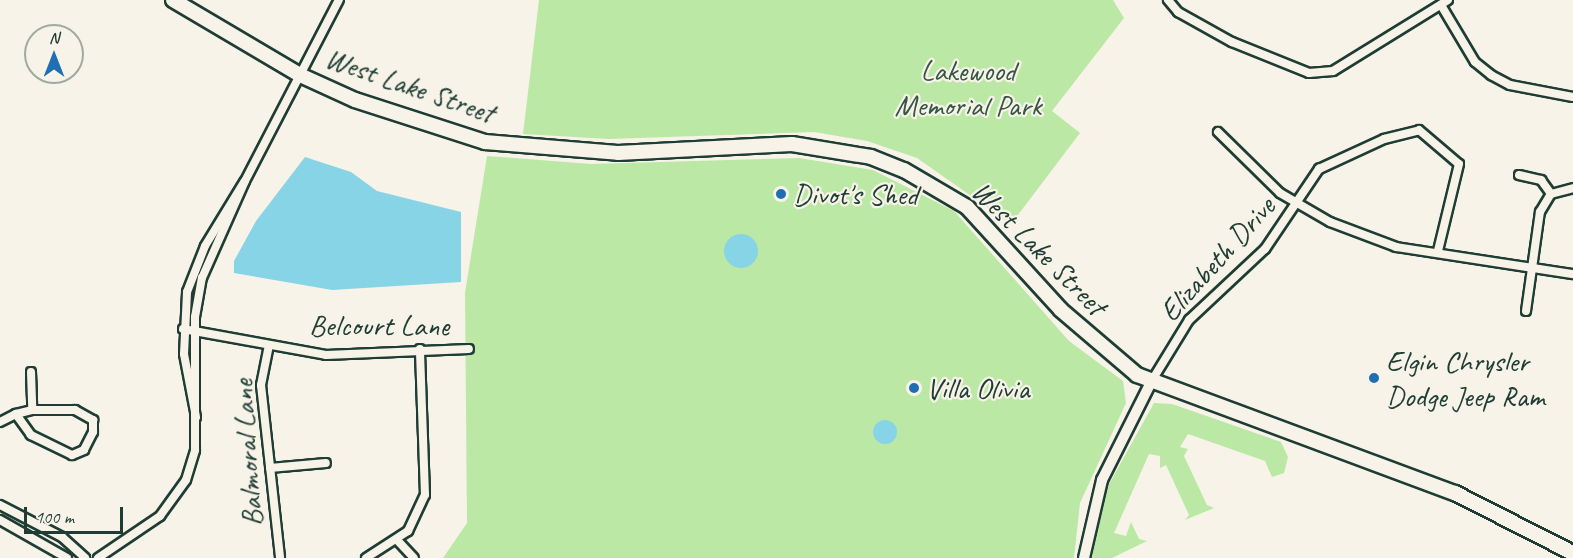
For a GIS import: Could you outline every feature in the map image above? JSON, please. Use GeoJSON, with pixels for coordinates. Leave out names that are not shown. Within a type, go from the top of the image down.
{"type":"FeatureCollection","features":[{"type":"Feature","properties":{"kind":"highway","name":"West Lake Street"},"geometry":{"type":"LineString","coordinates":[[173,0],[300,75],[429,126],[530,149],[618,153],[792,144],[871,157],[922,178],[967,207],[1094,342],[1151,382],[1455,493],[1573,553]]}},
{"type":"Feature","properties":{"kind":"street"},"geometry":{"type":"LineString","coordinates":[[98,558],[171,505],[192,466],[196,419],[195,333],[202,278],[245,181],[339,0]]}},
{"type":"Feature","properties":{"kind":"street"},"geometry":{"type":"LineString","coordinates":[[1168,0],[1178,12],[1232,42],[1309,73],[1333,70],[1444,2],[1475,62],[1491,75],[1510,85],[1573,97]]}},
{"type":"Feature","properties":{"kind":"street","name":"Elizabeth Drive"},"geometry":{"type":"LineString","coordinates":[[1151,382],[1189,320],[1265,249],[1297,205],[1319,169],[1384,139],[1419,130],[1459,164],[1438,251]]}},
{"type":"Feature","properties":{"kind":"street"},"geometry":{"type":"LineString","coordinates":[[1218,132],[1297,205],[1396,247],[1438,251],[1573,274]]}},
{"type":"Feature","properties":{"kind":"street"},"geometry":{"type":"LineString","coordinates":[[1519,175],[1540,180],[1551,194]]}},
{"type":"Feature","properties":{"kind":"street"},"geometry":{"type":"LineString","coordinates":[[196,419],[183,329],[197,261],[232,194],[245,181]]}},
{"type":"Feature","properties":{"kind":"street"},"geometry":{"type":"LineString","coordinates":[[1526,311],[1540,212],[1551,194],[1573,188]]}},
{"type":"Feature","properties":{"kind":"street","name":"Belcourt Lane"},"geometry":{"type":"LineString","coordinates":[[183,329],[326,355],[420,349],[470,349]]}},
{"type":"Feature","properties":{"kind":"street","name":"Balmoral Lane"},"geometry":{"type":"LineString","coordinates":[[269,345],[261,385],[280,558]]}},
{"type":"Feature","properties":{"kind":"street"},"geometry":{"type":"LineString","coordinates":[[366,558],[399,540],[416,520],[425,495],[420,349]]}},
{"type":"Feature","properties":{"kind":"street"},"geometry":{"type":"LineString","coordinates":[[31,372],[32,410]]}},
{"type":"Feature","properties":{"kind":"street"},"geometry":{"type":"LineString","coordinates":[[1084,558],[1102,480],[1151,382]]}},
{"type":"Feature","properties":{"kind":"street"},"geometry":{"type":"LineString","coordinates":[[0,422],[16,414],[32,410],[75,410],[90,417],[93,432],[84,450],[72,455],[31,435],[16,414]]}},
{"type":"Feature","properties":{"kind":"street"},"geometry":{"type":"LineString","coordinates":[[270,468],[326,463]]}},
{"type":"Feature","properties":{"kind":"street"},"geometry":{"type":"LineString","coordinates":[[0,506],[62,537],[85,558]]}},
{"type":"Feature","properties":{"kind":"street"},"geometry":{"type":"LineString","coordinates":[[0,520],[67,558]]}},
{"type":"Feature","properties":{"kind":"street"},"geometry":{"type":"LineString","coordinates":[[399,540],[414,558]]}},
{"type":"Feature","properties":{"kind":"green space","name":"Lakewood Memorial Park"},"geometry":{"type":"Polygon","coordinates":[[[539,0],[1113,0],[1124,18],[1052,111],[1080,133],[1011,224],[917,158],[867,141],[814,132],[609,139],[523,134],[539,0]]]}},
{"type":"Feature","properties":{"kind":"green space"},"geometry":{"type":"Polygon","coordinates":[[[487,156],[591,164],[799,158],[873,170],[954,211],[1069,341],[1123,381],[1126,403],[1080,503],[1074,558],[443,558],[467,523],[465,293],[487,156]]]}},
{"type":"Feature","properties":{"kind":"green space"},"geometry":{"type":"Polygon","coordinates":[[[1154,403],[1172,404],[1281,442],[1288,457],[1284,473],[1272,477],[1265,461],[1188,434],[1180,447],[1188,449],[1184,456],[1207,505],[1214,508],[1185,520],[1189,515],[1166,465],[1160,468],[1160,456],[1149,454],[1114,533],[1126,536],[1131,522],[1139,539],[1147,541],[1112,558],[1092,558],[1102,497],[1154,403]]]}},
{"type":"Feature","properties":{"kind":"water"},"geometry":{"type":"Polygon","coordinates":[[[305,157],[351,172],[377,191],[461,212],[461,282],[332,290],[234,273],[234,261],[256,221],[305,157]]]}},
{"type":"Feature","properties":{"kind":"water"},"geometry":{"type":"Polygon","coordinates":[[[741,234],[753,239],[758,251],[753,263],[741,268],[729,263],[724,251],[729,239],[741,234]]]}},
{"type":"Feature","properties":{"kind":"water"},"geometry":{"type":"Polygon","coordinates":[[[885,420],[890,421],[896,427],[896,437],[890,443],[885,444],[880,443],[874,437],[873,432],[874,427],[880,421],[885,420]]]}},
{"type":"Feature","properties":{"kind":"place","name":"Divot's Shed"},"geometry":{"type":"Point","coordinates":[781,194]}},
{"type":"Feature","properties":{"kind":"place","name":"Elgin Chrysler Dodge Jeep Ram"},"geometry":{"type":"Point","coordinates":[1374,378]}},
{"type":"Feature","properties":{"kind":"place","name":"Villa Olivia"},"geometry":{"type":"Point","coordinates":[914,388]}}]}
